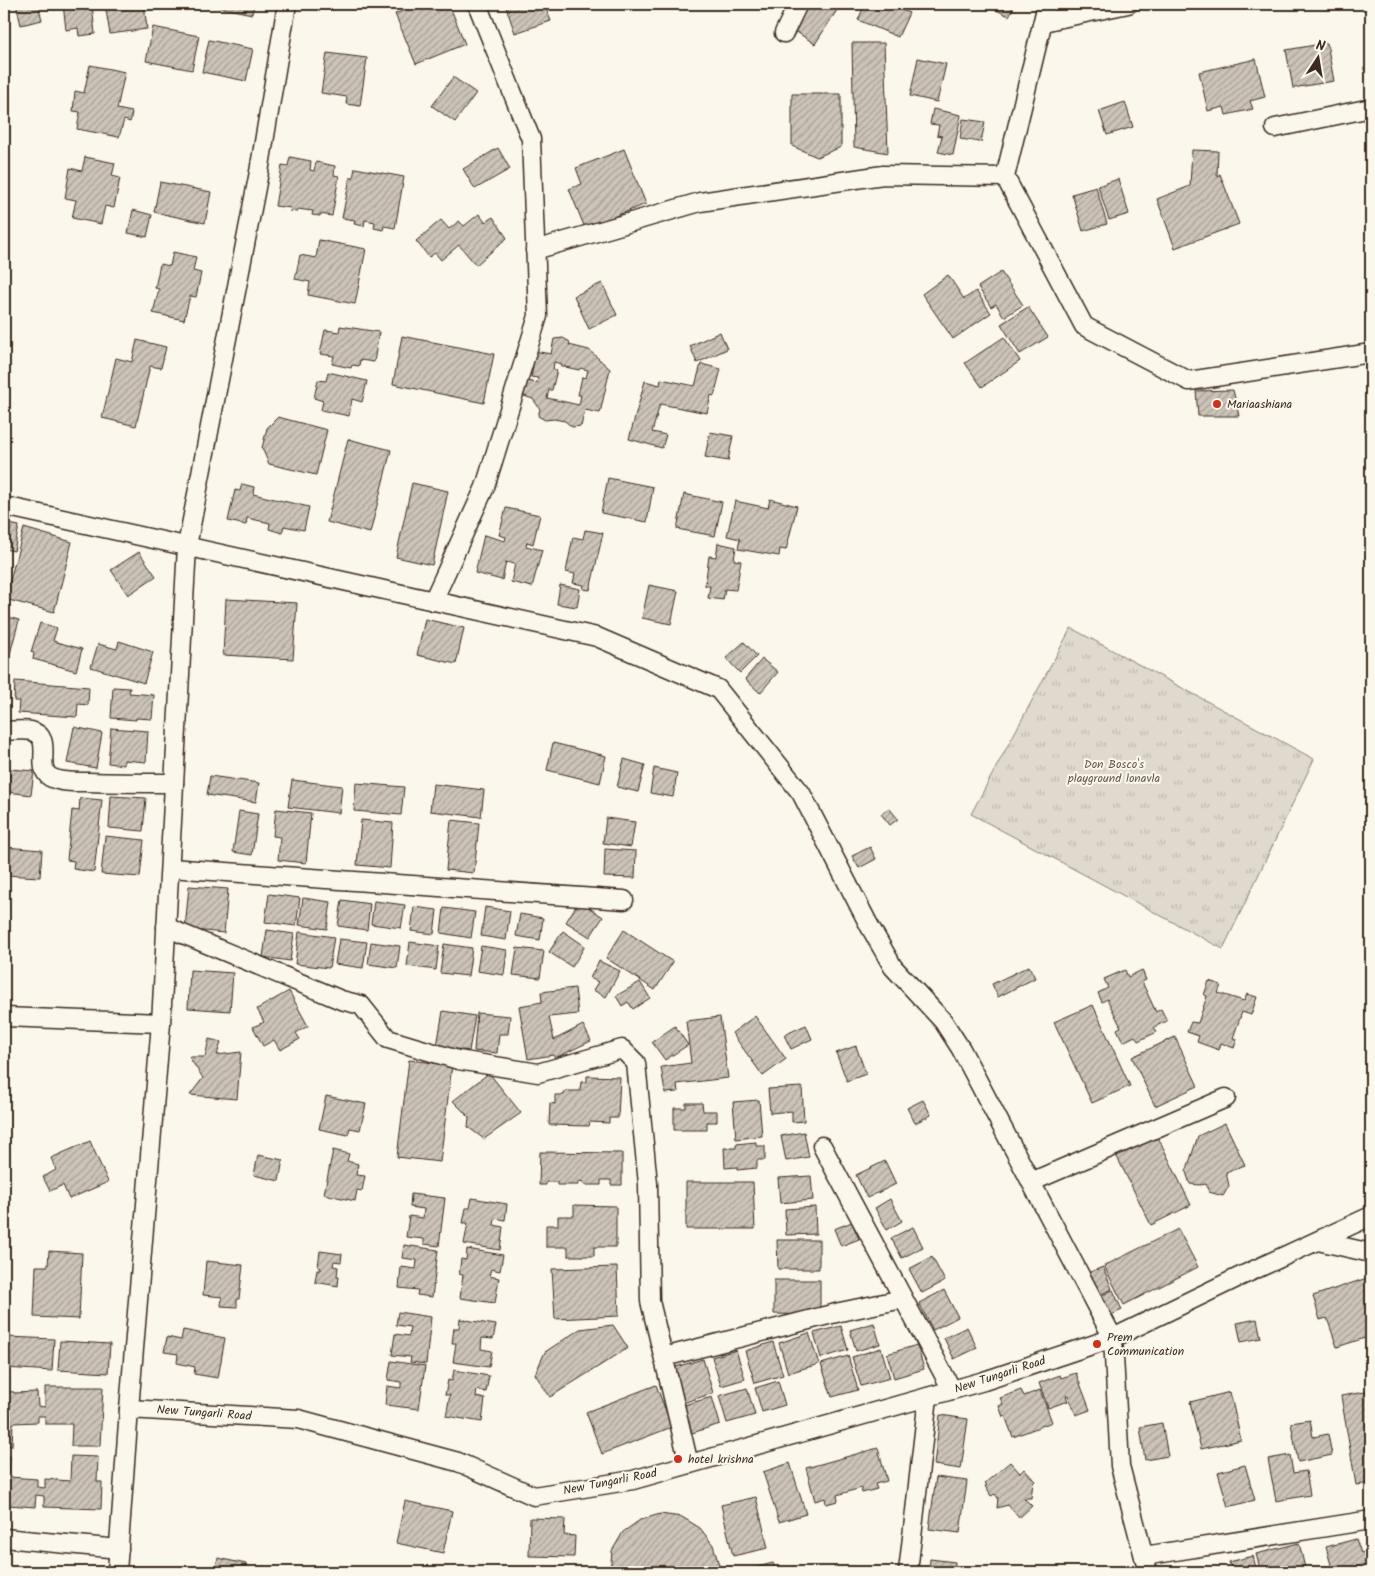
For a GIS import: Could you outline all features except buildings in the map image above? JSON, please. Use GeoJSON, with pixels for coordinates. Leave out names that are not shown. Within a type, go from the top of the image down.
{"type":"FeatureCollection","features":[{"type":"Feature","properties":{"kind":"street"},"geometry":{"type":"LineString","coordinates":[[117,1572],[161,1023],[187,546],[259,172],[286,4]]}},
{"type":"Feature","properties":{"kind":"street"},"geometry":{"type":"LineString","coordinates":[[433,601],[485,487],[538,316],[531,139],[477,4]]}},
{"type":"Feature","properties":{"kind":"street"},"geometry":{"type":"LineString","coordinates":[[784,33],[798,4]]}},
{"type":"Feature","properties":{"kind":"street"},"geometry":{"type":"LineString","coordinates":[[1047,4],[1005,177],[1084,326],[1189,381],[1371,353]]}},
{"type":"Feature","properties":{"kind":"street"},"geometry":{"type":"LineString","coordinates":[[1043,22],[1128,4]]}},
{"type":"Feature","properties":{"kind":"street"},"geometry":{"type":"LineString","coordinates":[[1275,128],[1371,108]]}},
{"type":"Feature","properties":{"kind":"street"},"geometry":{"type":"LineString","coordinates":[[535,250],[700,202],[883,175],[1005,177]]}},
{"type":"Feature","properties":{"kind":"street"},"geometry":{"type":"LineString","coordinates":[[4,506],[597,637],[718,689],[801,793],[893,967],[943,1021],[961,1049],[1113,1338],[1120,1466],[1146,1564],[1371,1520]]}},
{"type":"Feature","properties":{"kind":"street"},"geometry":{"type":"LineString","coordinates":[[4,731],[30,731],[39,734],[44,747],[45,771],[50,776],[64,781],[174,783]]}},
{"type":"Feature","properties":{"kind":"street"},"geometry":{"type":"LineString","coordinates":[[170,868],[624,900]]}},
{"type":"Feature","properties":{"kind":"street"},"geometry":{"type":"LineString","coordinates":[[166,927],[341,1000],[361,1005],[388,1039],[458,1060],[538,1073],[622,1049],[636,1063],[648,1184],[650,1301],[688,1464]]}},
{"type":"Feature","properties":{"kind":"street"},"geometry":{"type":"LineString","coordinates":[[4,1017],[161,1023]]}},
{"type":"Feature","properties":{"kind":"street"},"geometry":{"type":"LineString","coordinates":[[1031,1182],[1226,1098]]}},
{"type":"Feature","properties":{"kind":"street"},"geometry":{"type":"LineString","coordinates":[[822,1146],[952,1390]]}},
{"type":"Feature","properties":{"kind":"street","name":"New Tungarli Road"},"geometry":{"type":"LineString","coordinates":[[129,1409],[298,1419],[458,1462],[534,1496],[632,1480],[952,1390],[1113,1338],[1371,1216]]}},
{"type":"Feature","properties":{"kind":"street"},"geometry":{"type":"LineString","coordinates":[[1318,1241],[1371,1254]]}},
{"type":"Feature","properties":{"kind":"street"},"geometry":{"type":"LineString","coordinates":[[664,1357],[840,1312],[904,1299]]}},
{"type":"Feature","properties":{"kind":"street"},"geometry":{"type":"LineString","coordinates":[[908,1572],[928,1397]]}},
{"type":"Feature","properties":{"kind":"street"},"geometry":{"type":"LineString","coordinates":[[4,1538],[119,1549]]}},
{"type":"Feature","properties":{"kind":"green space","name":"Don Bosco's playground lonavla"},"geometry":{"type":"Polygon","coordinates":[[[1071,628],[1314,759],[1223,949],[971,814],[1071,628]]]}},
{"type":"Feature","properties":{"kind":"place","name":"Mariaashiana"},"geometry":{"type":"Point","coordinates":[1217,404]}},
{"type":"Feature","properties":{"kind":"place","name":"Prem Communication"},"geometry":{"type":"Point","coordinates":[1097,1344]}},
{"type":"Feature","properties":{"kind":"place","name":"hotel krishna"},"geometry":{"type":"Point","coordinates":[678,1459]}}]}
